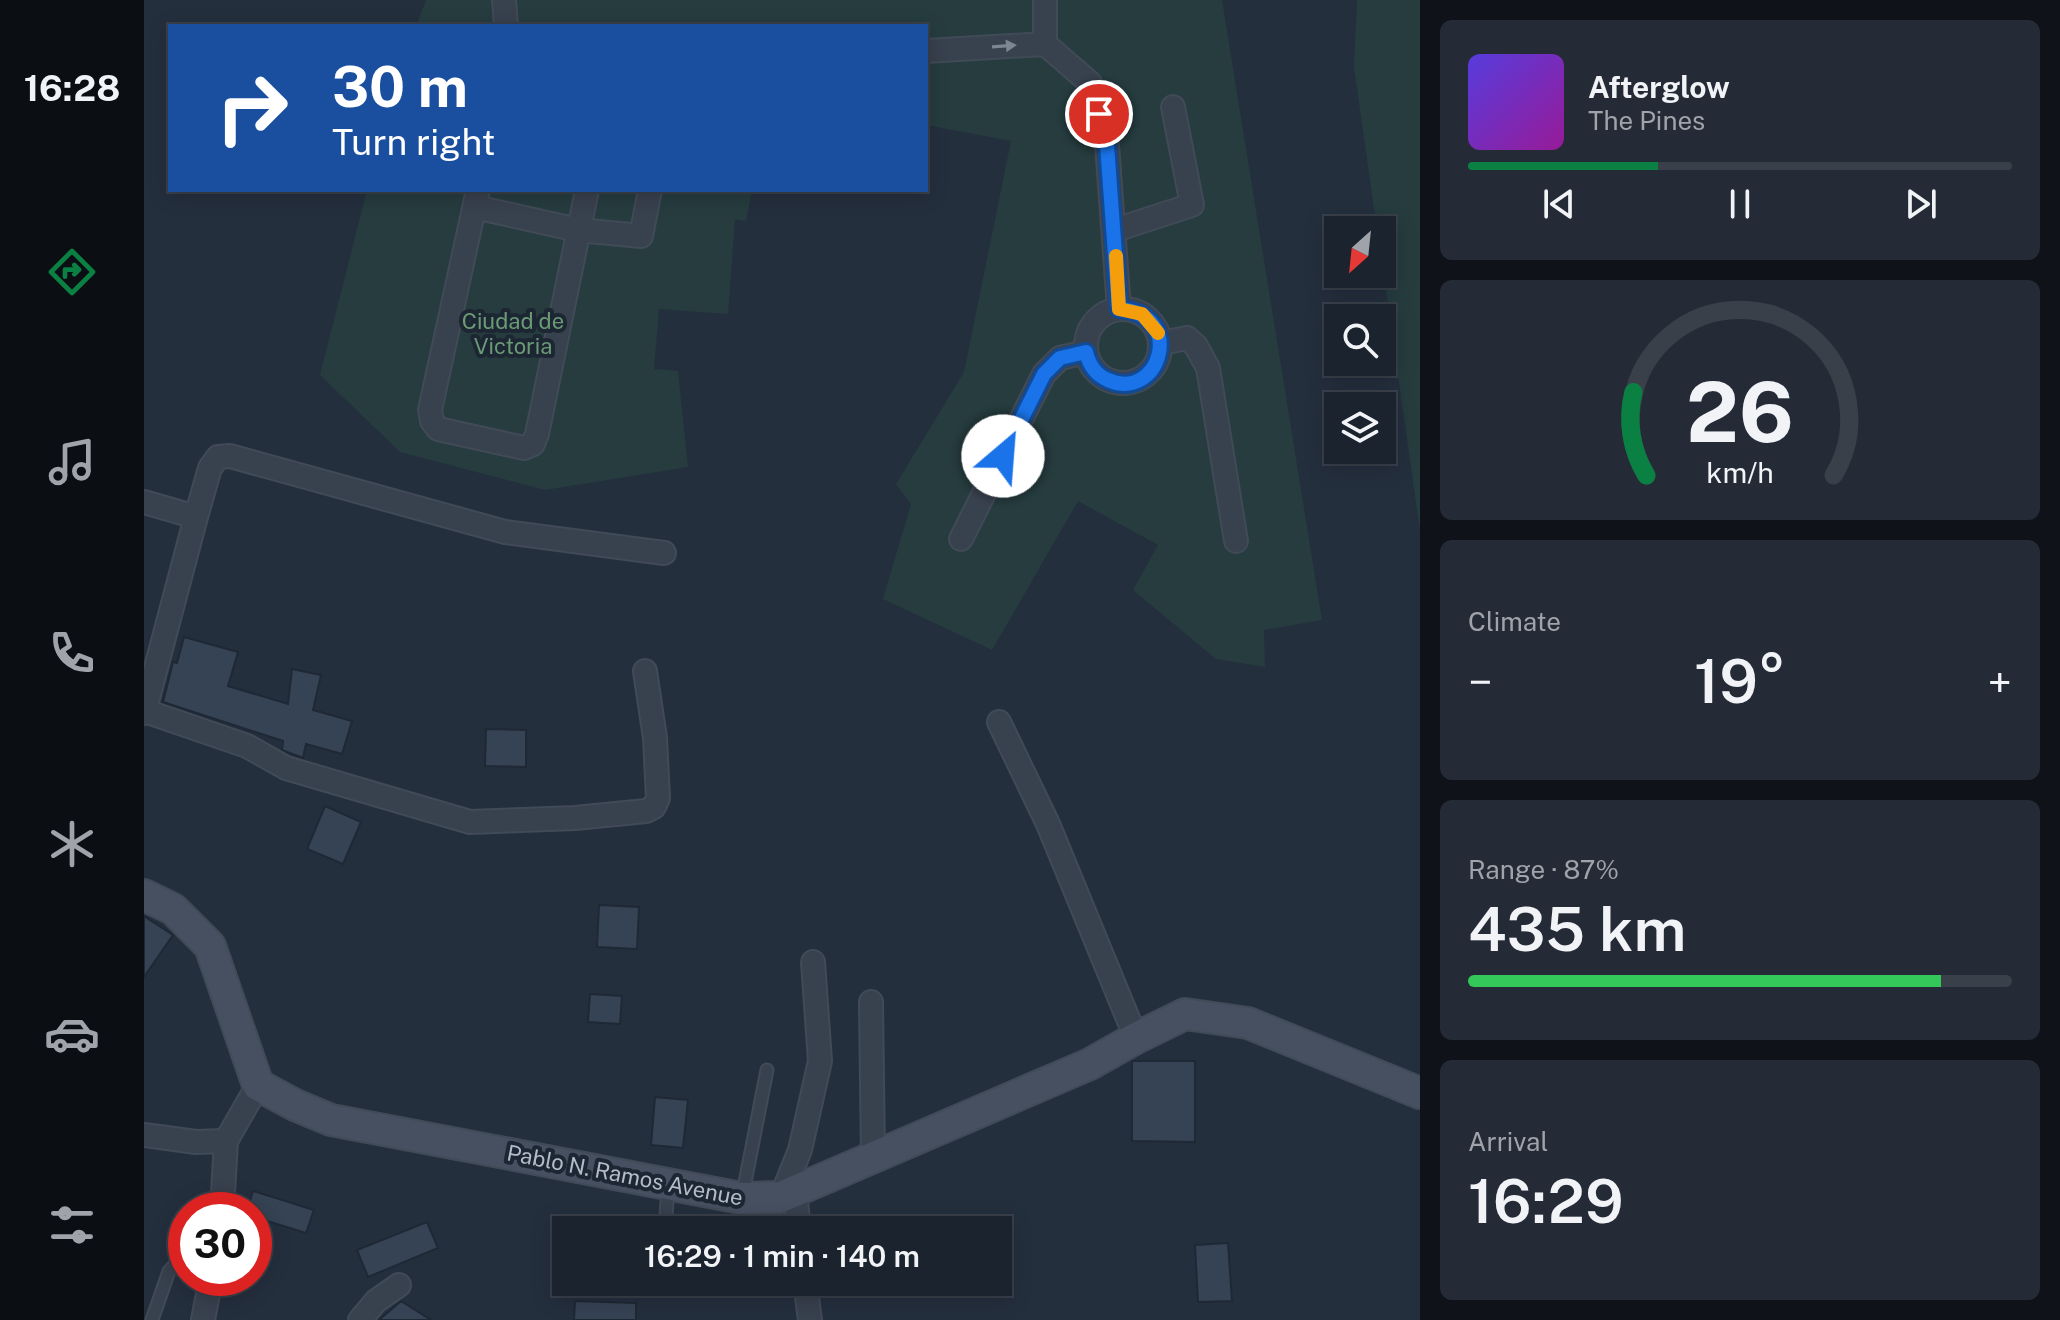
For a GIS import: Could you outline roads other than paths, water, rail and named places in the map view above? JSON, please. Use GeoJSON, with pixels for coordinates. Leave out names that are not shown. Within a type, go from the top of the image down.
{"type":"FeatureCollection","features":[{"type":"Feature","properties":{"kind":"street"},"geometry":{"type":"LineString","coordinates":[[504,0],[506,24]]}},
{"type":"Feature","properties":{"kind":"street"},"geometry":{"type":"LineString","coordinates":[[1045,0],[1045,44]]}},
{"type":"Feature","properties":{"kind":"street"},"geometry":{"type":"LineString","coordinates":[[928,51],[1045,44],[1090,83],[1107,145],[1119,309]]}},
{"type":"Feature","properties":{"kind":"street"},"geometry":{"type":"LineString","coordinates":[[1115,230],[1192,205],[1173,107]]}},
{"type":"Feature","properties":{"kind":"street"},"geometry":{"type":"LineString","coordinates":[[587,192],[578,230],[537,434],[533,444],[524,448],[438,429],[432,421],[430,410],[476,198],[578,230],[641,236],[650,192]]}},
{"type":"Feature","properties":{"kind":"street"},"geometry":{"type":"LineString","coordinates":[[1119,309],[1142,314],[1157,332],[1161,343],[1155,366],[1147,375],[1126,384],[1113,383],[1101,377],[1092,368],[1086,352],[1088,331],[1095,320],[1106,312],[1119,309]]}},
{"type":"Feature","properties":{"kind":"street"},"geometry":{"type":"LineString","coordinates":[[1161,343],[1187,338],[1196,346],[1208,368],[1236,541]]}},
{"type":"Feature","properties":{"kind":"street"},"geometry":{"type":"LineString","coordinates":[[961,539],[1044,374],[1060,358],[1086,352]]}},
{"type":"Feature","properties":{"kind":"street"},"geometry":{"type":"LineString","coordinates":[[645,671],[655,738],[658,798],[654,807],[646,811],[575,818],[470,822],[286,768],[247,746],[144,712],[210,468],[218,457],[230,456],[505,532],[664,553]]}},
{"type":"Feature","properties":{"kind":"street"},"geometry":{"type":"LineString","coordinates":[[144,502],[196,517]]}},
{"type":"Feature","properties":{"kind":"street"},"geometry":{"type":"LineString","coordinates":[[999,722],[1048,824],[1136,1038]]}},
{"type":"Feature","properties":{"kind":"street"},"geometry":{"type":"LineString","coordinates":[[144,895],[173,909],[210,946],[258,1085],[226,1141],[223,1192]]}},
{"type":"Feature","properties":{"kind":"street"},"geometry":{"type":"LineString","coordinates":[[795,1216],[788,1194],[820,1061],[813,962]]}},
{"type":"Feature","properties":{"kind":"street"},"geometry":{"type":"LineString","coordinates":[[871,1002],[873,1158]]}},
{"type":"Feature","properties":{"kind":"street","name":"Pablo N. Ramos Avenue"},"geometry":{"type":"LineString","coordinates":[[258,1085],[331,1120],[741,1198],[788,1194],[1090,1064],[1185,1014],[1248,1023],[1420,1093]]}},
{"type":"Feature","properties":{"kind":"street"},"geometry":{"type":"LineString","coordinates":[[144,1135],[196,1142],[226,1141]]}},
{"type":"Feature","properties":{"kind":"street"},"geometry":{"type":"LineString","coordinates":[[360,1320],[376,1301],[399,1285]]}},
{"type":"Feature","properties":{"kind":"street"},"geometry":{"type":"LineString","coordinates":[[203,1320],[208,1296]]}},
{"type":"Feature","properties":{"kind":"street"},"geometry":{"type":"LineString","coordinates":[[807,1296],[810,1320]]}},
{"type":"Feature","properties":{"kind":"lane"},"geometry":{"type":"LineString","coordinates":[[741,1198],[767,1070]]}},
{"type":"Feature","properties":{"kind":"lane"},"geometry":{"type":"LineString","coordinates":[[666,1216],[668,1184]]}},
{"type":"Feature","properties":{"kind":"lane"},"geometry":{"type":"LineString","coordinates":[[152,1320],[168,1274]]}},
{"type":"Feature","properties":{"kind":"park label","name":"Ciudad de Victoria"},"geometry":{"type":"Point","coordinates":[513,334]}}]}
